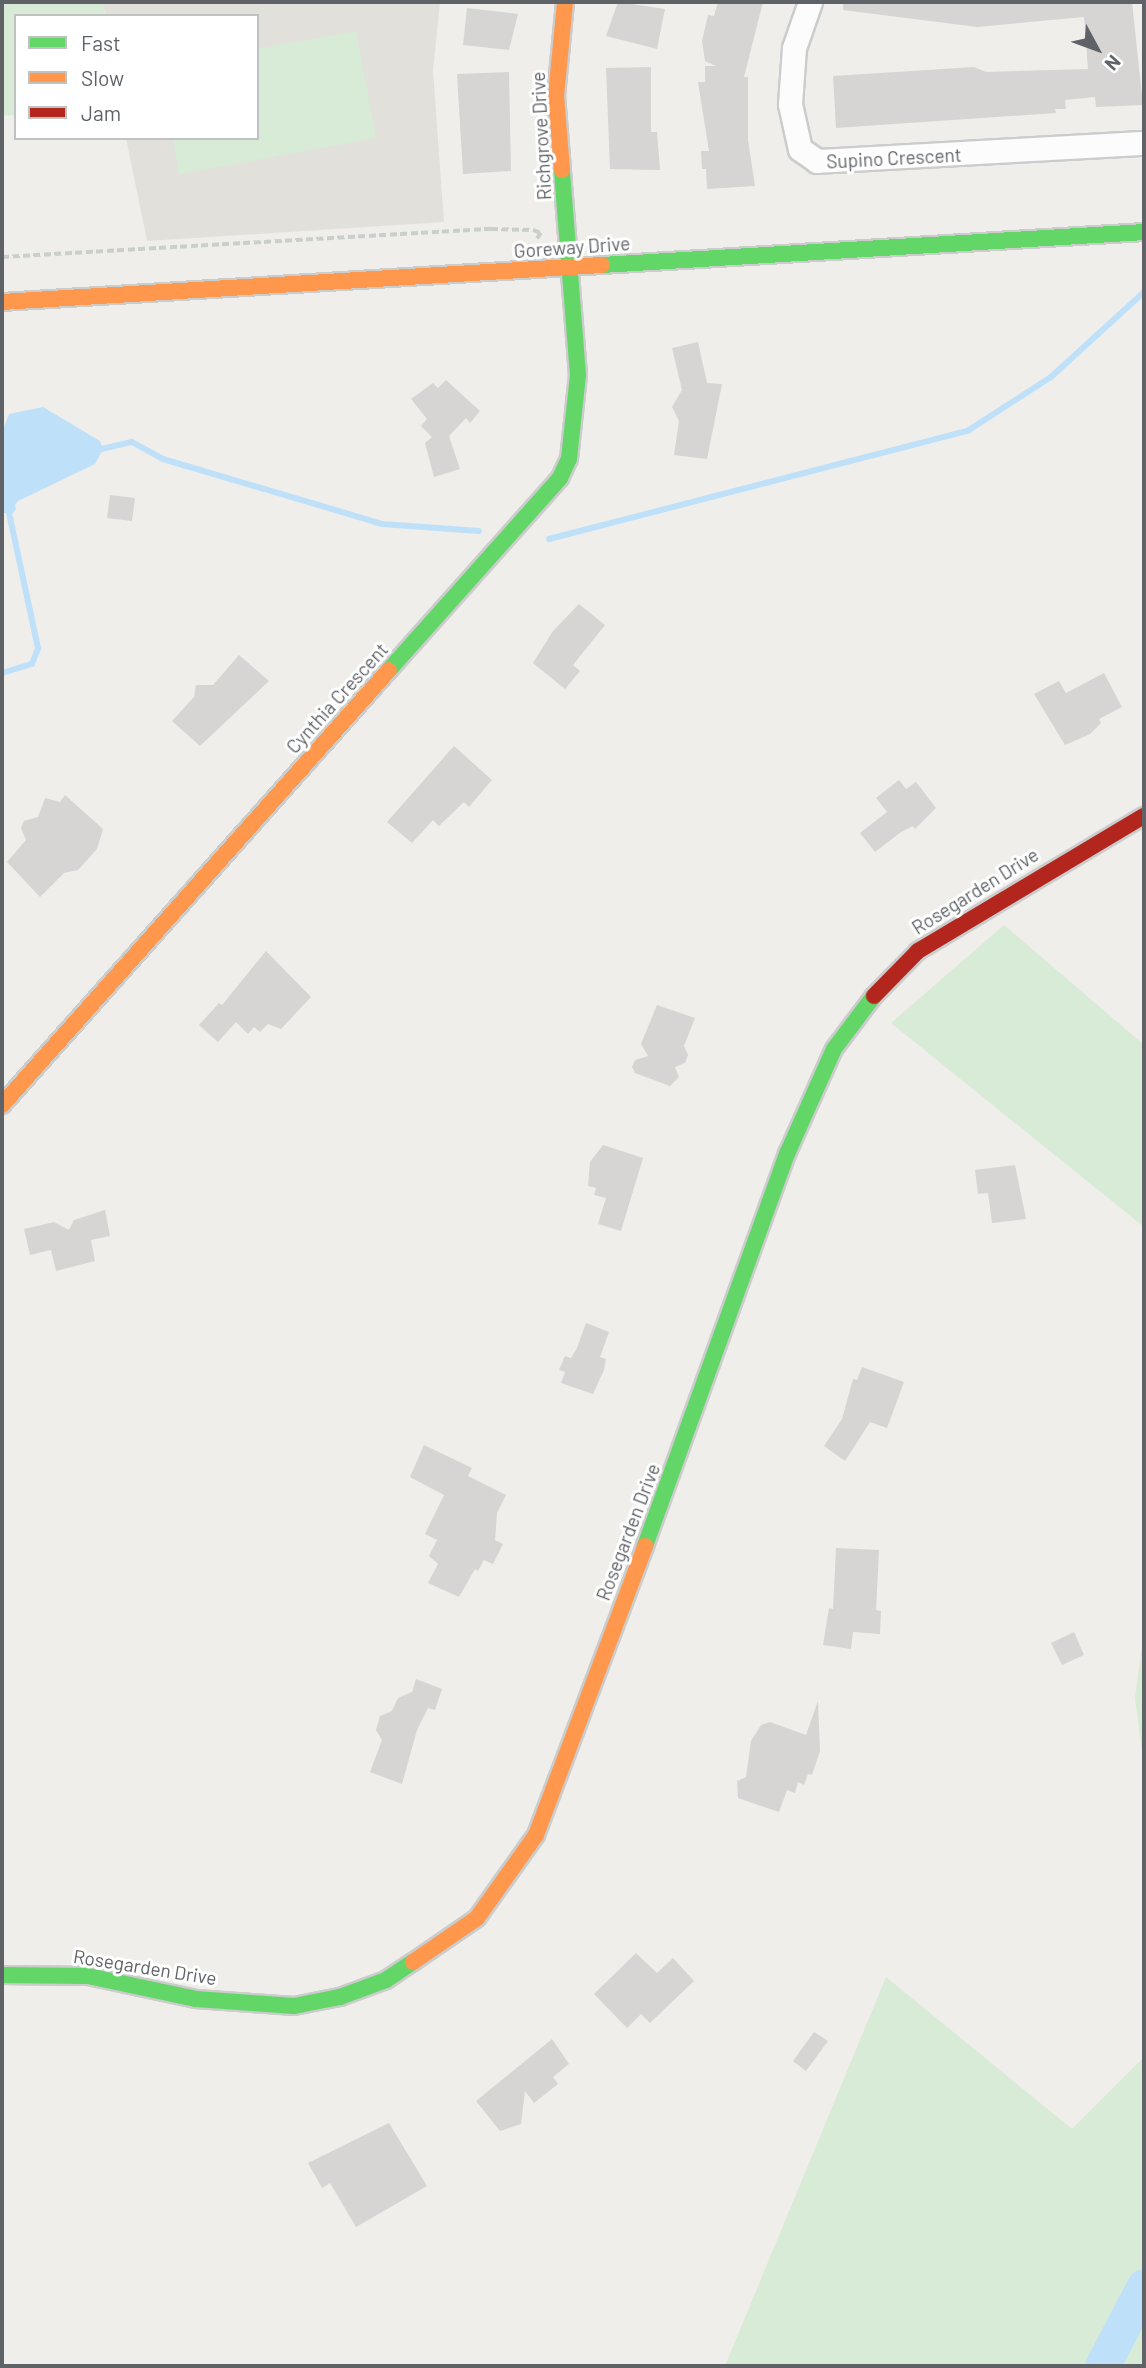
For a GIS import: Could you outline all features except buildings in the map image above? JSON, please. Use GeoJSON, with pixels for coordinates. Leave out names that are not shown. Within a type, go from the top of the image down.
{"type":"FeatureCollection","features":[{"type":"Feature","properties":{"kind":"street","name":"Richgrove Drive"},"geometry":{"type":"LineString","coordinates":[[565,2],[556,96],[571,267]]}},
{"type":"Feature","properties":{"kind":"street","name":"Supino Crescent"},"geometry":{"type":"LineString","coordinates":[[810,2],[794,48],[790,104],[800,149],[817,161],[1144,143]]}},
{"type":"Feature","properties":{"kind":"street","name":"Goreway Drive"},"geometry":{"type":"LineString","coordinates":[[2,302],[1144,232]]}},
{"type":"Feature","properties":{"kind":"street","name":"Cynthia Crescent"},"geometry":{"type":"LineString","coordinates":[[2,1104],[560,478],[569,459],[576,411],[571,267]]}},
{"type":"Feature","properties":{"kind":"street","name":"Rosegarden Drive"},"geometry":{"type":"LineString","coordinates":[[2,1975],[88,1976],[196,1999],[294,2006],[340,1997],[386,1980],[477,1918],[536,1835],[722,1343],[787,1154],[834,1049],[862,1009],[918,951],[1144,816]]}},
{"type":"Feature","properties":{"kind":"path"},"geometry":{"type":"LineString","coordinates":[[2,257],[491,229],[533,230],[541,233],[536,241]]}},
{"type":"Feature","properties":{"kind":"shaded area"},"geometry":{"type":"Polygon","coordinates":[[[103,2],[440,2],[433,70],[444,222],[147,241],[126,140],[259,140],[259,14],[105,14],[103,2]]]}},
{"type":"Feature","properties":{"kind":"green space"},"geometry":{"type":"Polygon","coordinates":[[[2,2],[103,2],[105,14],[14,14],[14,115],[2,116],[2,2]]]}},
{"type":"Feature","properties":{"kind":"green space"},"geometry":{"type":"Polygon","coordinates":[[[356,31],[376,138],[179,174],[173,140],[259,140],[259,49],[356,31]]]}},
{"type":"Feature","properties":{"kind":"green space"},"geometry":{"type":"Polygon","coordinates":[[[1004,925],[1144,1045],[1144,1227],[891,1023],[1004,925]]]}},
{"type":"Feature","properties":{"kind":"green space"},"geometry":{"type":"Polygon","coordinates":[[[1144,1631],[1144,1768],[1135,1698],[1144,1631]]]}},
{"type":"Feature","properties":{"kind":"green space"},"geometry":{"type":"Polygon","coordinates":[[[886,1977],[1072,2129],[1144,2057],[1144,2366],[725,2366],[886,1977]]]}},
{"type":"Feature","properties":{"kind":"water"},"geometry":{"type":"Polygon","coordinates":[[[43,407],[100,441],[103,449],[95,464],[18,501],[9,513],[2,513],[2,432],[9,414],[43,407]]]}},
{"type":"Feature","properties":{"kind":"waterway"},"geometry":{"type":"LineString","coordinates":[[549,539],[969,430],[1051,377],[1144,292]]}},
{"type":"Feature","properties":{"kind":"waterway"},"geometry":{"type":"LineString","coordinates":[[97,450],[132,442],[163,459],[382,524],[479,531]]}},
{"type":"Feature","properties":{"kind":"waterway"},"geometry":{"type":"LineString","coordinates":[[2,673],[32,664],[38,648],[9,513],[13,508]]}},
{"type":"Feature","properties":{"kind":"waterway"},"geometry":{"type":"LineString","coordinates":[[1102,2366],[1144,2286]]}},
{"type":"Feature","properties":{"kind":"traffic: fast"},"geometry":{"type":"LineString","coordinates":[[389,670],[560,478],[569,459],[578,375],[562,170]]}},
{"type":"Feature","properties":{"kind":"traffic: fast"},"geometry":{"type":"LineString","coordinates":[[602,265],[1144,232]]}},
{"type":"Feature","properties":{"kind":"traffic: fast"},"geometry":{"type":"LineString","coordinates":[[645,1546],[787,1154],[834,1049],[874,996]]}},
{"type":"Feature","properties":{"kind":"traffic: fast"},"geometry":{"type":"LineString","coordinates":[[2,1975],[88,1976],[196,1999],[294,2006],[340,1997],[386,1980],[413,1962]]}},
{"type":"Feature","properties":{"kind":"traffic: slow"},"geometry":{"type":"LineString","coordinates":[[562,170],[556,96],[565,2]]}},
{"type":"Feature","properties":{"kind":"traffic: slow"},"geometry":{"type":"LineString","coordinates":[[2,302],[602,265]]}},
{"type":"Feature","properties":{"kind":"traffic: slow"},"geometry":{"type":"LineString","coordinates":[[2,1105],[389,670]]}},
{"type":"Feature","properties":{"kind":"traffic: slow"},"geometry":{"type":"LineString","coordinates":[[413,1962],[477,1918],[536,1835],[645,1546]]}},
{"type":"Feature","properties":{"kind":"traffic: jam"},"geometry":{"type":"LineString","coordinates":[[874,996],[918,951],[1144,816]]}}]}
